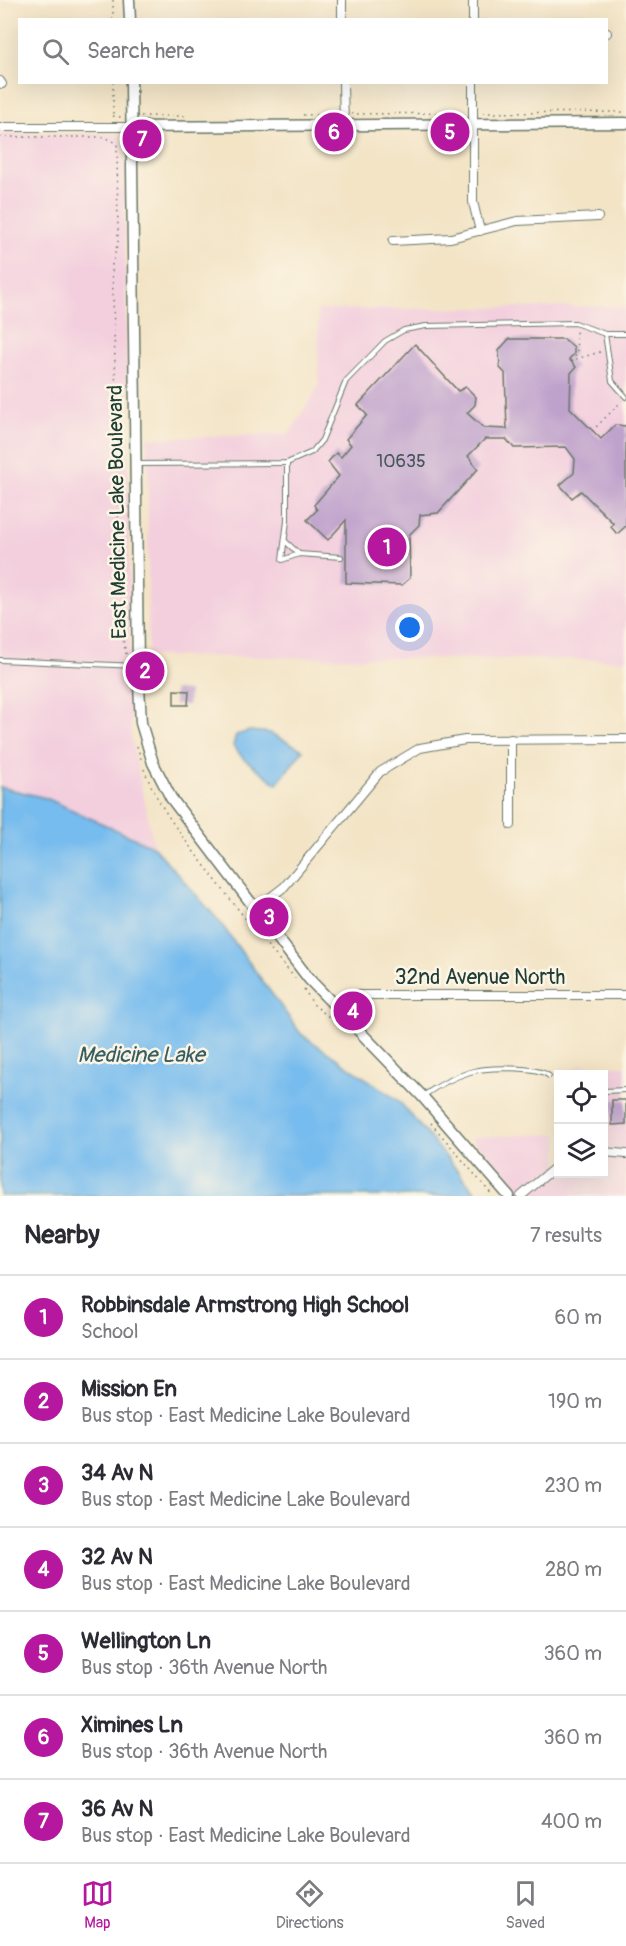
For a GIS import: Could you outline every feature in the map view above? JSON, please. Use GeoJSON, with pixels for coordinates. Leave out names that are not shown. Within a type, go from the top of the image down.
{"type":"FeatureCollection","features":[{"type":"Feature","properties":{"kind":"street"},"geometry":{"type":"LineString","coordinates":[[129,0],[130,18]]}},
{"type":"Feature","properties":{"kind":"street"},"geometry":{"type":"LineString","coordinates":[[342,0],[342,18]]}},
{"type":"Feature","properties":{"kind":"street"},"geometry":{"type":"LineString","coordinates":[[473,0],[473,18]]}},
{"type":"Feature","properties":{"kind":"street","name":"East Medicine Lake Boulevard"},"geometry":{"type":"LineString","coordinates":[[131,84],[138,666],[141,723],[161,782],[254,910],[309,979],[422,1096],[509,1196]]}},
{"type":"Feature","properties":{"kind":"street"},"geometry":{"type":"LineString","coordinates":[[343,84],[344,120]]}},
{"type":"Feature","properties":{"kind":"street"},"geometry":{"type":"LineString","coordinates":[[473,84],[473,202],[480,231]]}},
{"type":"Feature","properties":{"kind":"street"},"geometry":{"type":"LineString","coordinates":[[0,127],[114,127],[131,122],[473,119],[626,123]]}},
{"type":"Feature","properties":{"kind":"street"},"geometry":{"type":"LineString","coordinates":[[393,241],[431,241],[517,221],[598,217]]}},
{"type":"Feature","properties":{"kind":"street"},"geometry":{"type":"LineString","coordinates":[[511,739],[511,825]]}},
{"type":"Feature","properties":{"kind":"street"},"geometry":{"type":"LineString","coordinates":[[254,910],[284,887],[380,772],[399,758],[420,748],[442,742],[511,739],[626,739]]}},
{"type":"Feature","properties":{"kind":"street","name":"32nd Avenue North"},"geometry":{"type":"LineString","coordinates":[[337,1006],[357,995],[626,995]]}},
{"type":"Feature","properties":{"kind":"street"},"geometry":{"type":"LineString","coordinates":[[608,1152],[626,1154]]}},
{"type":"Feature","properties":{"kind":"street"},"geometry":{"type":"LineString","coordinates":[[521,1196],[554,1168]]}},
{"type":"Feature","properties":{"kind":"lane"},"geometry":{"type":"LineString","coordinates":[[135,464],[287,463],[312,452],[322,440],[346,381],[385,341],[404,330],[426,326],[575,322],[605,334],[626,334]]}},
{"type":"Feature","properties":{"kind":"lane"},"geometry":{"type":"LineString","coordinates":[[605,334],[612,381],[626,397]]}},
{"type":"Feature","properties":{"kind":"lane"},"geometry":{"type":"LineString","coordinates":[[287,463],[285,540],[282,560],[299,554],[341,557]]}},
{"type":"Feature","properties":{"kind":"lane"},"geometry":{"type":"LineString","coordinates":[[285,540],[299,554]]}},
{"type":"Feature","properties":{"kind":"lane"},"geometry":{"type":"LineString","coordinates":[[0,660],[138,666]]}},
{"type":"Feature","properties":{"kind":"lane"},"geometry":{"type":"LineString","coordinates":[[422,1096],[471,1071],[532,1069],[549,1076]]}},
{"type":"Feature","properties":{"kind":"lane"},"geometry":{"type":"LineString","coordinates":[[608,1090],[626,1090]]}},
{"type":"Feature","properties":{"kind":"path"},"geometry":{"type":"LineString","coordinates":[[113,0],[113,18]]}},
{"type":"Feature","properties":{"kind":"path"},"geometry":{"type":"LineString","coordinates":[[113,84],[113,117],[131,122],[197,116]]}},
{"type":"Feature","properties":{"kind":"path"},"geometry":{"type":"LineString","coordinates":[[299,115],[344,120],[473,119],[626,112]]}},
{"type":"Feature","properties":{"kind":"path"},"geometry":{"type":"LineString","coordinates":[[114,127],[117,143],[118,242],[112,265],[119,492],[116,609],[127,656]]}},
{"type":"Feature","properties":{"kind":"path"},"geometry":{"type":"LineString","coordinates":[[0,136],[104,137],[117,143]]}},
{"type":"Feature","properties":{"kind":"path"},"geometry":{"type":"LineString","coordinates":[[575,322],[578,344],[575,359]]}},
{"type":"Feature","properties":{"kind":"path"},"geometry":{"type":"LineString","coordinates":[[572,362],[575,359],[607,351]]}},
{"type":"Feature","properties":{"kind":"path"},"geometry":{"type":"LineString","coordinates":[[592,431],[619,404]]}},
{"type":"Feature","properties":{"kind":"shaded area"},"geometry":{"type":"Polygon","coordinates":[[[0,134],[115,134],[122,138],[124,145],[131,737],[154,847],[46,798],[0,787],[0,134]]]}},
{"type":"Feature","properties":{"kind":"shaded area"},"geometry":{"type":"Polygon","coordinates":[[[626,306],[626,660],[148,656],[148,438],[289,434],[319,386],[318,310],[626,306]]]}},
{"type":"Feature","properties":{"kind":"shaded area"},"geometry":{"type":"Polygon","coordinates":[[[578,1066],[626,1066],[626,1196],[521,1196],[470,1137],[554,1134],[554,1178],[608,1178],[608,1070],[578,1070],[578,1066]]]}},
{"type":"Feature","properties":{"kind":"water"},"geometry":{"type":"Polygon","coordinates":[[[250,731],[270,733],[303,750],[277,784],[243,758],[233,746],[236,735],[250,731]]]}},
{"type":"Feature","properties":{"kind":"water","name":"Medicine Lake"},"geometry":{"type":"Polygon","coordinates":[[[0,787],[46,798],[154,847],[219,921],[301,1034],[399,1101],[479,1196],[0,1196],[0,787]]]}},
{"type":"Feature","properties":{"kind":"building"},"geometry":{"type":"Polygon","coordinates":[[[509,339],[564,339],[574,347],[574,354],[569,359],[576,367],[571,373],[570,408],[601,439],[615,425],[626,426],[626,526],[617,534],[611,527],[613,523],[581,491],[572,498],[560,485],[574,473],[575,459],[566,447],[514,448],[506,439],[485,439],[468,456],[478,469],[438,513],[420,515],[419,525],[409,535],[410,578],[402,585],[346,583],[346,520],[328,540],[307,520],[317,510],[314,505],[339,476],[328,462],[336,453],[341,457],[351,445],[346,439],[367,415],[358,405],[415,344],[458,391],[466,387],[476,397],[475,405],[467,413],[484,428],[507,429],[505,373],[500,368],[499,350],[509,339]]]}},
{"type":"Feature","properties":{"kind":"building"},"geometry":{"type":"Polygon","coordinates":[[[174,690],[189,691],[188,705],[174,705],[174,690]]]}},
{"type":"Feature","properties":{"kind":"building"},"geometry":{"type":"Polygon","coordinates":[[[612,1100],[626,1100],[626,1124],[612,1125],[612,1100]]]}},
{"type":"Feature","properties":{"kind":"place","name":"Ximines Ln"},"geometry":{"type":"Point","coordinates":[334,132]}},
{"type":"Feature","properties":{"kind":"place","name":"Wellington Ln"},"geometry":{"type":"Point","coordinates":[450,132]}},
{"type":"Feature","properties":{"kind":"place","name":"36 Av N"},"geometry":{"type":"Point","coordinates":[142,139]}},
{"type":"Feature","properties":{"kind":"place","name":"Robbinsdale Armstrong High School"},"geometry":{"type":"Point","coordinates":[387,547]}},
{"type":"Feature","properties":{"kind":"place","name":"Mission En"},"geometry":{"type":"Point","coordinates":[145,671]}},
{"type":"Feature","properties":{"kind":"place","name":"34 Av N"},"geometry":{"type":"Point","coordinates":[269,917]}},
{"type":"Feature","properties":{"kind":"place","name":"32 Av N"},"geometry":{"type":"Point","coordinates":[353,1011]}}]}
